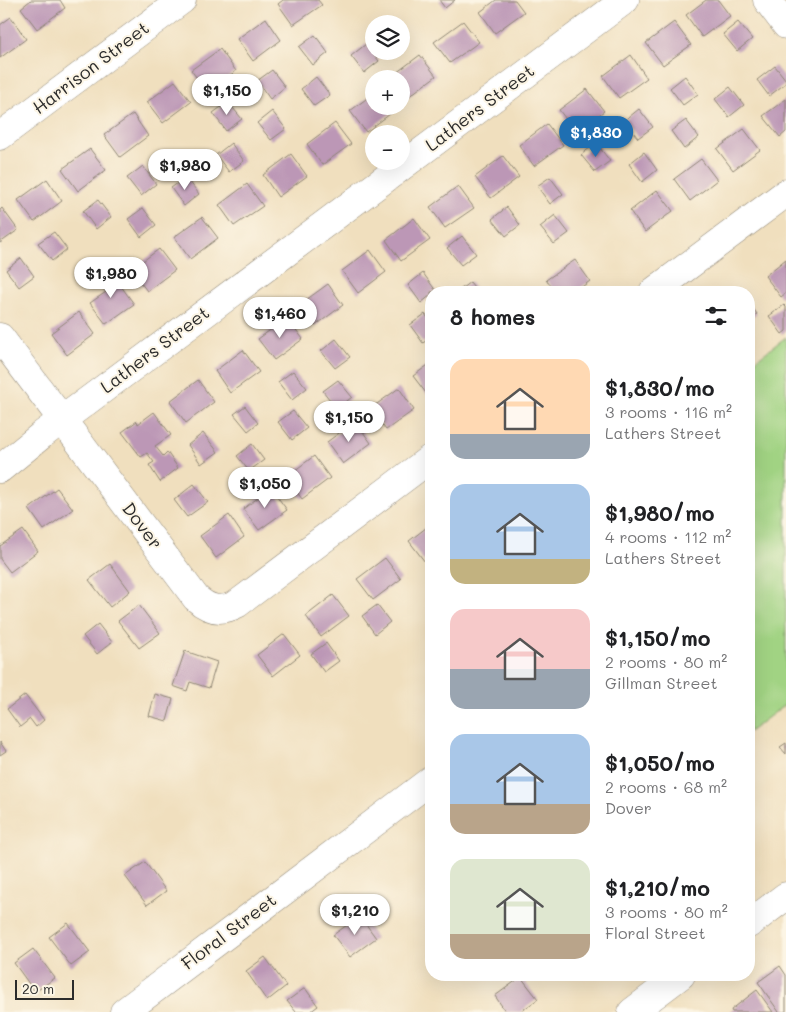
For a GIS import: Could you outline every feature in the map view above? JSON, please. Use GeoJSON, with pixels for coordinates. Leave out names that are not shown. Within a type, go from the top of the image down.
{"type":"FeatureCollection","features":[{"type":"Feature","properties":{"kind":"street","name":"Harrison Street"},"geometry":{"type":"LineString","coordinates":[[0,136],[182,0]]}},
{"type":"Feature","properties":{"kind":"street","name":"Lathers Street"},"geometry":{"type":"LineString","coordinates":[[0,469],[62,420],[625,0]]}},
{"type":"Feature","properties":{"kind":"street"},"geometry":{"type":"LineString","coordinates":[[767,0],[786,25]]}},
{"type":"Feature","properties":{"kind":"street"},"geometry":{"type":"LineString","coordinates":[[661,286],[786,193]]}},
{"type":"Feature","properties":{"kind":"street","name":"Dover"},"geometry":{"type":"LineString","coordinates":[[0,337],[196,598],[202,604],[212,608],[222,610],[230,608],[425,463]]}},
{"type":"Feature","properties":{"kind":"street","name":"Floral Street"},"geometry":{"type":"LineString","coordinates":[[124,1012],[425,785]]}},
{"type":"Feature","properties":{"kind":"street"},"geometry":{"type":"LineString","coordinates":[[755,919],[786,896]]}},
{"type":"Feature","properties":{"kind":"street"},"geometry":{"type":"LineString","coordinates":[[632,1012],[673,981]]}},
{"type":"Feature","properties":{"kind":"green space"},"geometry":{"type":"Polygon","coordinates":[[[786,337],[786,704],[755,727],[755,360],[786,337]]]}},
{"type":"Feature","properties":{"kind":"building"},"geometry":{"type":"Polygon","coordinates":[[[31,0],[60,0],[65,8],[37,29],[21,8],[31,0]]]}},
{"type":"Feature","properties":{"kind":"building"},"geometry":{"type":"Polygon","coordinates":[[[283,0],[318,0],[322,5],[293,25],[278,4],[283,0]]]}},
{"type":"Feature","properties":{"kind":"building"},"geometry":{"type":"Polygon","coordinates":[[[439,0],[455,0],[445,8],[439,0]]]}},
{"type":"Feature","properties":{"kind":"building"},"geometry":{"type":"Polygon","coordinates":[[[496,0],[515,0],[524,12],[495,33],[480,12],[496,0]]]}},
{"type":"Feature","properties":{"kind":"building"},"geometry":{"type":"Polygon","coordinates":[[[706,0],[718,0],[730,16],[702,37],[686,15],[706,0]]]}},
{"type":"Feature","properties":{"kind":"building"},"geometry":{"type":"Polygon","coordinates":[[[11,17],[26,39],[0,58],[0,25],[11,17]]]}},
{"type":"Feature","properties":{"kind":"building"},"geometry":{"type":"Polygon","coordinates":[[[266,18],[281,40],[253,61],[237,39],[266,18]]]}},
{"type":"Feature","properties":{"kind":"building"},"geometry":{"type":"Polygon","coordinates":[[[463,21],[479,42],[450,63],[434,42],[463,21]]]}},
{"type":"Feature","properties":{"kind":"building"},"geometry":{"type":"Polygon","coordinates":[[[674,22],[691,45],[663,65],[646,43],[674,22]]]}},
{"type":"Feature","properties":{"kind":"building"},"geometry":{"type":"Polygon","coordinates":[[[738,22],[752,39],[737,51],[723,34],[738,22]]]}},
{"type":"Feature","properties":{"kind":"building"},"geometry":{"type":"Polygon","coordinates":[[[315,35],[328,53],[313,65],[299,47],[315,35]]]}},
{"type":"Feature","properties":{"kind":"building"},"geometry":{"type":"Polygon","coordinates":[[[365,45],[365,60],[379,61],[365,70],[364,73],[351,56],[365,45]]]}},
{"type":"Feature","properties":{"kind":"building"},"geometry":{"type":"Polygon","coordinates":[[[220,49],[236,71],[207,92],[191,70],[220,49]]]}},
{"type":"Feature","properties":{"kind":"building"},"geometry":{"type":"Polygon","coordinates":[[[420,55],[436,76],[410,96],[410,70],[400,70],[420,55]]]}},
{"type":"Feature","properties":{"kind":"building"},"geometry":{"type":"Polygon","coordinates":[[[631,55],[647,78],[619,98],[603,76],[631,55]]]}},
{"type":"Feature","properties":{"kind":"building"},"geometry":{"type":"Polygon","coordinates":[[[775,66],[786,80],[786,83],[769,96],[757,80],[775,66]]]}},
{"type":"Feature","properties":{"kind":"building"},"geometry":{"type":"Polygon","coordinates":[[[272,70],[285,87],[270,99],[257,81],[272,70]]]}},
{"type":"Feature","properties":{"kind":"building"},"geometry":{"type":"Polygon","coordinates":[[[685,76],[698,94],[683,105],[670,88],[685,76]]]}},
{"type":"Feature","properties":{"kind":"building"},"geometry":{"type":"Polygon","coordinates":[[[316,77],[330,95],[314,106],[301,89],[316,77]]]}},
{"type":"Feature","properties":{"kind":"building"},"geometry":{"type":"Polygon","coordinates":[[[175,81],[191,102],[163,123],[147,102],[175,81]]]}},
{"type":"Feature","properties":{"kind":"building"},"geometry":{"type":"Polygon","coordinates":[[[730,87],[744,105],[729,117],[715,99],[730,87]]]}},
{"type":"Feature","properties":{"kind":"building"},"geometry":{"type":"Polygon","coordinates":[[[587,89],[604,111],[576,132],[559,110],[587,89]]]}},
{"type":"Feature","properties":{"kind":"building"},"geometry":{"type":"Polygon","coordinates":[[[786,99],[786,132],[780,137],[763,116],[786,99]]]}},
{"type":"Feature","properties":{"kind":"building"},"geometry":{"type":"Polygon","coordinates":[[[365,100],[365,115],[389,115],[375,125],[365,125],[365,131],[350,111],[365,100]]]}},
{"type":"Feature","properties":{"kind":"building"},"geometry":{"type":"Polygon","coordinates":[[[228,102],[242,119],[226,131],[213,113],[228,102]]]}},
{"type":"Feature","properties":{"kind":"building"},"geometry":{"type":"Polygon","coordinates":[[[639,109],[653,127],[638,138],[624,121],[639,109]]]}},
{"type":"Feature","properties":{"kind":"building"},"geometry":{"type":"Polygon","coordinates":[[[272,111],[286,129],[271,140],[257,123],[272,111]]]}},
{"type":"Feature","properties":{"kind":"building"},"geometry":{"type":"Polygon","coordinates":[[[133,114],[148,136],[120,157],[104,135],[133,114]]]}},
{"type":"Feature","properties":{"kind":"building"},"geometry":{"type":"Polygon","coordinates":[[[686,120],[699,137],[684,149],[671,131],[686,120]]]}},
{"type":"Feature","properties":{"kind":"building"},"geometry":{"type":"Polygon","coordinates":[[[335,123],[351,144],[322,165],[307,144],[335,123]]]}},
{"type":"Feature","properties":{"kind":"building"},"geometry":{"type":"Polygon","coordinates":[[[547,124],[563,145],[534,166],[519,145],[547,124]]]}},
{"type":"Feature","properties":{"kind":"building"},"geometry":{"type":"Polygon","coordinates":[[[744,129],[760,150],[733,170],[717,149],[744,129]]]}},
{"type":"Feature","properties":{"kind":"building"},"geometry":{"type":"Polygon","coordinates":[[[231,143],[244,161],[229,172],[216,155],[231,143]]]}},
{"type":"Feature","properties":{"kind":"building"},"geometry":{"type":"Polygon","coordinates":[[[596,143],[610,161],[595,172],[581,155],[596,143]]]}},
{"type":"Feature","properties":{"kind":"building"},"geometry":{"type":"Polygon","coordinates":[[[90,149],[106,170],[78,191],[62,169],[90,149]]]}},
{"type":"Feature","properties":{"kind":"building"},"geometry":{"type":"Polygon","coordinates":[[[644,152],[657,170],[642,182],[629,164],[644,152]]]}},
{"type":"Feature","properties":{"kind":"building"},"geometry":{"type":"Polygon","coordinates":[[[291,154],[307,176],[278,197],[263,175],[291,154]]]}},
{"type":"Feature","properties":{"kind":"building"},"geometry":{"type":"Polygon","coordinates":[[[503,156],[519,177],[491,198],[475,177],[503,156]]]}},
{"type":"Feature","properties":{"kind":"building"},"geometry":{"type":"Polygon","coordinates":[[[701,159],[717,180],[690,201],[674,179],[701,159]]]}},
{"type":"Feature","properties":{"kind":"building"},"geometry":{"type":"Polygon","coordinates":[[[143,166],[156,184],[141,196],[127,178],[143,166]]]}},
{"type":"Feature","properties":{"kind":"building"},"geometry":{"type":"Polygon","coordinates":[[[186,177],[199,194],[184,206],[171,188],[186,177]]]}},
{"type":"Feature","properties":{"kind":"building"},"geometry":{"type":"Polygon","coordinates":[[[550,177],[563,194],[550,204],[537,186],[550,177]]]}},
{"type":"Feature","properties":{"kind":"building"},"geometry":{"type":"Polygon","coordinates":[[[47,179],[62,201],[34,222],[18,200],[47,179]]]}},
{"type":"Feature","properties":{"kind":"building"},"geometry":{"type":"Polygon","coordinates":[[[247,184],[263,206],[234,226],[219,205],[247,184]]]}},
{"type":"Feature","properties":{"kind":"building"},"geometry":{"type":"Polygon","coordinates":[[[458,186],[474,208],[445,228],[430,207],[458,186]]]}},
{"type":"Feature","properties":{"kind":"building"},"geometry":{"type":"Polygon","coordinates":[[[657,190],[673,211],[645,232],[630,211],[657,190]]]}},
{"type":"Feature","properties":{"kind":"building"},"geometry":{"type":"Polygon","coordinates":[[[98,200],[111,217],[96,229],[83,211],[98,200]]]}},
{"type":"Feature","properties":{"kind":"building"},"geometry":{"type":"Polygon","coordinates":[[[507,207],[520,225],[506,236],[492,219],[507,207]]]}},
{"type":"Feature","properties":{"kind":"building"},"geometry":{"type":"Polygon","coordinates":[[[2,208],[18,230],[0,243],[0,210],[2,208]]]}},
{"type":"Feature","properties":{"kind":"building"},"geometry":{"type":"Polygon","coordinates":[[[143,208],[156,225],[141,237],[128,219],[143,208]]]}},
{"type":"Feature","properties":{"kind":"building"},"geometry":{"type":"Polygon","coordinates":[[[555,215],[569,233],[554,244],[540,227],[555,215]]]}},
{"type":"Feature","properties":{"kind":"building"},"geometry":{"type":"Polygon","coordinates":[[[202,217],[218,238],[190,259],[174,237],[202,217]]]}},
{"type":"Feature","properties":{"kind":"building"},"geometry":{"type":"Polygon","coordinates":[[[414,218],[430,240],[401,261],[386,240],[414,218]]]}},
{"type":"Feature","properties":{"kind":"building"},"geometry":{"type":"Polygon","coordinates":[[[54,232],[67,249],[52,261],[38,243],[54,232]]]}},
{"type":"Feature","properties":{"kind":"building"},"geometry":{"type":"Polygon","coordinates":[[[462,236],[476,254],[461,265],[447,248],[462,236]]]}},
{"type":"Feature","properties":{"kind":"building"},"geometry":{"type":"Polygon","coordinates":[[[159,249],[175,270],[147,291],[131,270],[159,249]]]}},
{"type":"Feature","properties":{"kind":"building"},"geometry":{"type":"Polygon","coordinates":[[[370,250],[386,272],[358,293],[342,271],[370,250]]]}},
{"type":"Feature","properties":{"kind":"building"},"geometry":{"type":"Polygon","coordinates":[[[21,258],[34,276],[19,287],[6,270],[21,258]]]}},
{"type":"Feature","properties":{"kind":"building"},"geometry":{"type":"Polygon","coordinates":[[[786,259],[786,293],[781,297],[765,276],[786,259]]]}},
{"type":"Feature","properties":{"kind":"building"},"geometry":{"type":"Polygon","coordinates":[[[575,260],[590,281],[583,286],[551,286],[546,280],[575,260]]]}},
{"type":"Feature","properties":{"kind":"building"},"geometry":{"type":"Polygon","coordinates":[[[110,271],[134,304],[106,324],[90,303],[106,292],[97,280],[110,271]]]}},
{"type":"Feature","properties":{"kind":"building"},"geometry":{"type":"Polygon","coordinates":[[[423,273],[432,286],[425,286],[425,300],[421,303],[408,285],[423,273]]]}},
{"type":"Feature","properties":{"kind":"building"},"geometry":{"type":"Polygon","coordinates":[[[470,282],[473,286],[465,286],[470,282]]]}},
{"type":"Feature","properties":{"kind":"building"},"geometry":{"type":"Polygon","coordinates":[[[328,284],[343,305],[315,326],[299,305],[328,284]]]}},
{"type":"Feature","properties":{"kind":"building"},"geometry":{"type":"Polygon","coordinates":[[[784,305],[786,307],[786,331],[782,334],[769,316],[784,305]]]}},
{"type":"Feature","properties":{"kind":"building"},"geometry":{"type":"Polygon","coordinates":[[[79,312],[95,334],[67,355],[51,333],[79,312]]]}},
{"type":"Feature","properties":{"kind":"building"},"geometry":{"type":"Polygon","coordinates":[[[425,314],[425,342],[423,343],[410,325],[425,314]]]}},
{"type":"Feature","properties":{"kind":"building"},"geometry":{"type":"Polygon","coordinates":[[[287,318],[303,339],[274,360],[258,339],[287,318]]]}},
{"type":"Feature","properties":{"kind":"building"},"geometry":{"type":"Polygon","coordinates":[[[336,339],[350,357],[335,368],[321,351],[336,339]]]}},
{"type":"Feature","properties":{"kind":"building"},"geometry":{"type":"Polygon","coordinates":[[[243,350],[259,372],[230,393],[215,371],[243,350]]]}},
{"type":"Feature","properties":{"kind":"building"},"geometry":{"type":"Polygon","coordinates":[[[425,367],[425,392],[413,376],[425,367]]]}},
{"type":"Feature","properties":{"kind":"building"},"geometry":{"type":"Polygon","coordinates":[[[293,371],[307,388],[292,400],[278,382],[293,371]]]}},
{"type":"Feature","properties":{"kind":"building"},"geometry":{"type":"Polygon","coordinates":[[[198,380],[214,402],[186,423],[170,401],[198,380]]]}},
{"type":"Feature","properties":{"kind":"building"},"geometry":{"type":"Polygon","coordinates":[[[338,380],[352,397],[337,409],[323,391],[338,380]]]}},
{"type":"Feature","properties":{"kind":"building"},"geometry":{"type":"Polygon","coordinates":[[[399,388],[414,410],[386,430],[370,409],[399,388]]]}},
{"type":"Feature","properties":{"kind":"building"},"geometry":{"type":"Polygon","coordinates":[[[245,406],[258,423],[248,431],[234,414],[245,406]]]}},
{"type":"Feature","properties":{"kind":"building"},"geometry":{"type":"Polygon","coordinates":[[[293,411],[307,428],[292,440],[278,422],[293,411]]]}},
{"type":"Feature","properties":{"kind":"building"},"geometry":{"type":"Polygon","coordinates":[[[154,412],[171,435],[155,446],[163,456],[167,452],[178,468],[160,482],[149,465],[154,462],[147,453],[141,457],[122,432],[137,421],[138,424],[154,412]]]}},
{"type":"Feature","properties":{"kind":"building"},"geometry":{"type":"Polygon","coordinates":[[[355,421],[371,443],[343,464],[327,442],[355,421]]]}},
{"type":"Feature","properties":{"kind":"building"},"geometry":{"type":"Polygon","coordinates":[[[203,433],[218,452],[201,464],[188,445],[203,433]]]}},
{"type":"Feature","properties":{"kind":"building"},"geometry":{"type":"Polygon","coordinates":[[[252,444],[264,460],[249,471],[237,456],[252,444]]]}},
{"type":"Feature","properties":{"kind":"building"},"geometry":{"type":"Polygon","coordinates":[[[314,456],[330,478],[302,499],[286,477],[314,456]]]}},
{"type":"Feature","properties":{"kind":"building"},"geometry":{"type":"Polygon","coordinates":[[[194,484],[208,502],[187,517],[174,500],[194,484]]]}},
{"type":"Feature","properties":{"kind":"building"},"geometry":{"type":"Polygon","coordinates":[[[57,488],[73,509],[44,530],[29,509],[57,488]]]}},
{"type":"Feature","properties":{"kind":"building"},"geometry":{"type":"Polygon","coordinates":[[[271,488],[287,510],[259,530],[243,509],[271,488]]]}},
{"type":"Feature","properties":{"kind":"building"},"geometry":{"type":"Polygon","coordinates":[[[229,515],[244,537],[216,558],[200,536],[229,515]]]}},
{"type":"Feature","properties":{"kind":"building"},"geometry":{"type":"Polygon","coordinates":[[[425,529],[425,562],[409,541],[425,529]]]}},
{"type":"Feature","properties":{"kind":"building"},"geometry":{"type":"Polygon","coordinates":[[[23,530],[38,551],[10,572],[0,559],[0,546],[23,530]]]}},
{"type":"Feature","properties":{"kind":"building"},"geometry":{"type":"Polygon","coordinates":[[[385,558],[401,579],[373,600],[357,579],[385,558]]]}},
{"type":"Feature","properties":{"kind":"building"},"geometry":{"type":"Polygon","coordinates":[[[110,564],[130,591],[110,607],[89,580],[110,564]]]}},
{"type":"Feature","properties":{"kind":"building"},"geometry":{"type":"Polygon","coordinates":[[[333,595],[349,616],[321,637],[306,616],[333,595]]]}},
{"type":"Feature","properties":{"kind":"building"},"geometry":{"type":"Polygon","coordinates":[[[139,605],[160,633],[139,648],[118,621],[139,605]]]}},
{"type":"Feature","properties":{"kind":"building"},"geometry":{"type":"Polygon","coordinates":[[[377,605],[390,622],[375,634],[362,616],[377,605]]]}},
{"type":"Feature","properties":{"kind":"building"},"geometry":{"type":"Polygon","coordinates":[[[98,624],[112,642],[97,654],[83,636],[98,624]]]}},
{"type":"Feature","properties":{"kind":"building"},"geometry":{"type":"Polygon","coordinates":[[[284,634],[300,655],[273,676],[257,655],[284,634]]]}},
{"type":"Feature","properties":{"kind":"building"},"geometry":{"type":"Polygon","coordinates":[[[326,643],[339,661],[324,672],[311,654],[326,643]]]}},
{"type":"Feature","properties":{"kind":"building"},"geometry":{"type":"Polygon","coordinates":[[[185,651],[217,662],[209,688],[190,682],[187,691],[173,686],[185,651]]]}},
{"type":"Feature","properties":{"kind":"building"},"geometry":{"type":"Polygon","coordinates":[[[155,694],[173,699],[167,721],[149,716],[155,694]]]}},
{"type":"Feature","properties":{"kind":"building"},"geometry":{"type":"Polygon","coordinates":[[[25,695],[44,720],[36,727],[30,719],[20,727],[7,709],[25,695]]]}},
{"type":"Feature","properties":{"kind":"building"},"geometry":{"type":"Polygon","coordinates":[[[0,742],[6,751],[0,755],[0,742]]]}},
{"type":"Feature","properties":{"kind":"building"},"geometry":{"type":"Polygon","coordinates":[[[786,743],[786,754],[780,747],[786,743]]]}},
{"type":"Feature","properties":{"kind":"building"},"geometry":{"type":"Polygon","coordinates":[[[145,862],[166,891],[147,905],[125,876],[145,862]]]}},
{"type":"Feature","properties":{"kind":"building"},"geometry":{"type":"Polygon","coordinates":[[[360,916],[376,938],[350,957],[333,935],[360,916]]]}},
{"type":"Feature","properties":{"kind":"building"},"geometry":{"type":"Polygon","coordinates":[[[68,923],[90,952],[71,966],[49,937],[68,923]]]}},
{"type":"Feature","properties":{"kind":"building"},"geometry":{"type":"Polygon","coordinates":[[[33,949],[55,978],[35,992],[14,963],[33,949]]]}},
{"type":"Feature","properties":{"kind":"building"},"geometry":{"type":"Polygon","coordinates":[[[265,957],[286,986],[267,1001],[246,971],[265,957]]]}},
{"type":"Feature","properties":{"kind":"building"},"geometry":{"type":"Polygon","coordinates":[[[780,966],[786,975],[785,1012],[779,1012],[758,982],[780,966]]]}},
{"type":"Feature","properties":{"kind":"building"},"geometry":{"type":"Polygon","coordinates":[[[516,981],[524,981],[538,999],[520,1012],[506,1012],[495,996],[516,981]]]}},
{"type":"Feature","properties":{"kind":"building"},"geometry":{"type":"Polygon","coordinates":[[[305,988],[318,1006],[310,1012],[296,1012],[287,1001],[305,988]]]}},
{"type":"Feature","properties":{"kind":"building"},"geometry":{"type":"Polygon","coordinates":[[[757,990],[773,1012],[732,1012],[731,1010],[757,990]]]}}]}
